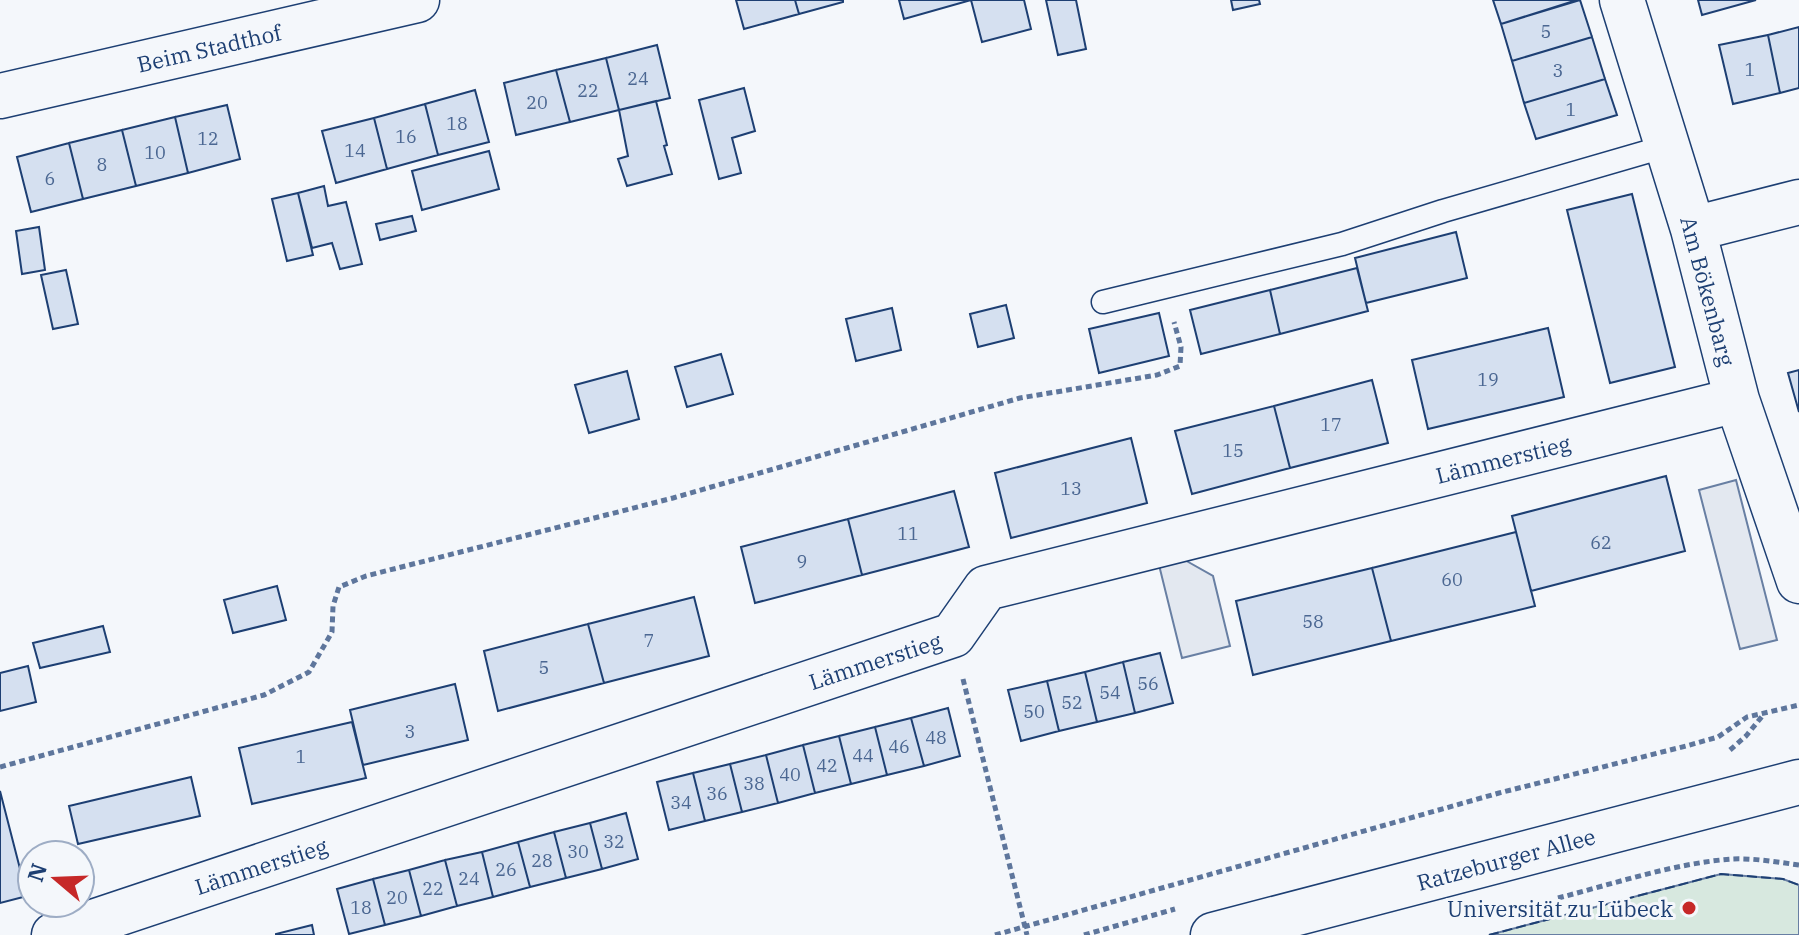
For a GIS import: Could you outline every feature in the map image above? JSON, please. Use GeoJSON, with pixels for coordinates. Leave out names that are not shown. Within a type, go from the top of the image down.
{"type":"FeatureCollection","features":[{"type":"Feature","properties":{"kind":"street","name":"Beim Stadthof"},"geometry":{"type":"LineString","coordinates":[[0,96],[417,0]]}},
{"type":"Feature","properties":{"kind":"street","name":"Am Bökenbarg"},"geometry":{"type":"LineString","coordinates":[[1622,0],[1693,229],[1737,400],[1799,581]]}},
{"type":"Feature","properties":{"kind":"street"},"geometry":{"type":"LineString","coordinates":[[1693,229],[1799,202]]}},
{"type":"Feature","properties":{"kind":"street","name":"Lämmerstieg"},"geometry":{"type":"LineString","coordinates":[[54,935],[953,635],[986,588],[1737,400]]}},
{"type":"Feature","properties":{"kind":"street","name":"Ratzeburger Allee"},"geometry":{"type":"LineString","coordinates":[[1213,935],[1799,782]]}},
{"type":"Feature","properties":{"kind":"lane"},"geometry":{"type":"LineString","coordinates":[[1103,302],[1342,244],[1443,211],[1667,146]]}},
{"type":"Feature","properties":{"kind":"path"},"geometry":{"type":"LineString","coordinates":[[0,767],[264,695],[309,672],[332,632],[333,606],[339,587],[366,576],[673,498],[1020,398],[1157,375],[1180,366],[1181,347],[1161,287]]}},
{"type":"Feature","properties":{"kind":"path"},"geometry":{"type":"LineString","coordinates":[[953,635],[1027,935]]}},
{"type":"Feature","properties":{"kind":"path"},"geometry":{"type":"LineString","coordinates":[[995,935],[1499,793],[1718,737],[1747,717],[1799,705]]}},
{"type":"Feature","properties":{"kind":"path"},"geometry":{"type":"LineString","coordinates":[[1556,898],[1703,863],[1734,859],[1799,865]]}},
{"type":"Feature","properties":{"kind":"shaded area"},"geometry":{"type":"Polygon","coordinates":[[[1736,480],[1777,640],[1740,649],[1699,490],[1736,480]]]}},
{"type":"Feature","properties":{"kind":"shaded area"},"geometry":{"type":"Polygon","coordinates":[[[1183,559],[1213,576],[1230,646],[1182,658],[1159,565],[1183,559]]]}},
{"type":"Feature","properties":{"kind":"shaded area","name":"Universität zu Lübeck"},"geometry":{"type":"Polygon","coordinates":[[[1721,874],[1783,879],[1799,885],[1799,935],[1489,935],[1721,874]]]}},
{"type":"Feature","properties":{"kind":"building"},"geometry":{"type":"Polygon","coordinates":[[[736,0],[795,0],[799,14],[744,29],[736,0]]]}},
{"type":"Feature","properties":{"kind":"building"},"geometry":{"type":"Polygon","coordinates":[[[795,0],[843,0],[843,2],[799,14],[795,0]]]}},
{"type":"Feature","properties":{"kind":"building"},"geometry":{"type":"Polygon","coordinates":[[[899,0],[971,0],[904,19],[899,0]]]}},
{"type":"Feature","properties":{"kind":"building"},"geometry":{"type":"Polygon","coordinates":[[[971,0],[1024,0],[1031,29],[982,42],[971,0]]]}},
{"type":"Feature","properties":{"kind":"building"},"geometry":{"type":"Polygon","coordinates":[[[1046,0],[1076,0],[1086,49],[1058,55],[1046,0]]]}},
{"type":"Feature","properties":{"kind":"building"},"geometry":{"type":"Polygon","coordinates":[[[1231,0],[1259,0],[1260,4],[1233,10],[1231,0]]]}},
{"type":"Feature","properties":{"kind":"building"},"geometry":{"type":"Polygon","coordinates":[[[1493,0],[1577,0],[1501,24],[1493,0]]]}},
{"type":"Feature","properties":{"kind":"building"},"geometry":{"type":"Polygon","coordinates":[[[1580,0],[1592,37],[1512,61],[1501,24],[1580,0]]]}},
{"type":"Feature","properties":{"kind":"building"},"geometry":{"type":"Polygon","coordinates":[[[1698,0],[1756,0],[1702,15],[1698,0]]]}},
{"type":"Feature","properties":{"kind":"building"},"geometry":{"type":"Polygon","coordinates":[[[1799,27],[1799,88],[1780,93],[1768,35],[1799,27]]]}},
{"type":"Feature","properties":{"kind":"building"},"geometry":{"type":"Polygon","coordinates":[[[1768,35],[1780,93],[1733,104],[1719,45],[1768,35]]]}},
{"type":"Feature","properties":{"kind":"building"},"geometry":{"type":"Polygon","coordinates":[[[1592,37],[1605,79],[1524,103],[1512,61],[1592,37]]]}},
{"type":"Feature","properties":{"kind":"building"},"geometry":{"type":"Polygon","coordinates":[[[657,45],[670,98],[619,110],[606,58],[657,45]]]}},
{"type":"Feature","properties":{"kind":"building"},"geometry":{"type":"Polygon","coordinates":[[[606,58],[619,110],[570,122],[556,70],[606,58]]]}},
{"type":"Feature","properties":{"kind":"building"},"geometry":{"type":"Polygon","coordinates":[[[556,70],[570,122],[516,135],[504,83],[556,70]]]}},
{"type":"Feature","properties":{"kind":"building"},"geometry":{"type":"Polygon","coordinates":[[[1605,79],[1617,115],[1536,139],[1524,103],[1605,79]]]}},
{"type":"Feature","properties":{"kind":"building"},"geometry":{"type":"Polygon","coordinates":[[[744,88],[755,131],[732,138],[741,173],[719,179],[699,100],[744,88]]]}},
{"type":"Feature","properties":{"kind":"building"},"geometry":{"type":"Polygon","coordinates":[[[475,90],[489,142],[438,155],[425,104],[475,90]]]}},
{"type":"Feature","properties":{"kind":"building"},"geometry":{"type":"Polygon","coordinates":[[[656,101],[672,174],[627,186],[618,159],[628,156],[619,110],[656,101]]]}},
{"type":"Feature","properties":{"kind":"building"},"geometry":{"type":"Polygon","coordinates":[[[425,104],[438,155],[387,169],[374,118],[425,104]]]}},
{"type":"Feature","properties":{"kind":"building"},"geometry":{"type":"Polygon","coordinates":[[[227,105],[240,159],[188,173],[175,117],[227,105]]]}},
{"type":"Feature","properties":{"kind":"building"},"geometry":{"type":"Polygon","coordinates":[[[175,117],[188,173],[136,186],[122,130],[175,117]]]}},
{"type":"Feature","properties":{"kind":"building"},"geometry":{"type":"Polygon","coordinates":[[[374,118],[387,169],[336,183],[322,131],[374,118]]]}},
{"type":"Feature","properties":{"kind":"building"},"geometry":{"type":"Polygon","coordinates":[[[122,130],[136,186],[83,199],[69,143],[122,130]]]}},
{"type":"Feature","properties":{"kind":"building"},"geometry":{"type":"Polygon","coordinates":[[[69,143],[83,199],[31,212],[17,157],[69,143]]]}},
{"type":"Feature","properties":{"kind":"building"},"geometry":{"type":"Polygon","coordinates":[[[489,151],[499,189],[422,210],[412,171],[489,151]]]}},
{"type":"Feature","properties":{"kind":"building"},"geometry":{"type":"Polygon","coordinates":[[[324,186],[328,206],[346,202],[362,264],[340,269],[332,243],[312,248],[298,193],[324,186]]]}},
{"type":"Feature","properties":{"kind":"building"},"geometry":{"type":"Polygon","coordinates":[[[298,193],[313,255],[287,261],[272,199],[298,193]]]}},
{"type":"Feature","properties":{"kind":"building"},"geometry":{"type":"Polygon","coordinates":[[[1632,194],[1675,367],[1610,383],[1567,210],[1632,194]]]}},
{"type":"Feature","properties":{"kind":"building"},"geometry":{"type":"Polygon","coordinates":[[[412,216],[416,231],[380,240],[376,224],[412,216]]]}},
{"type":"Feature","properties":{"kind":"building"},"geometry":{"type":"Polygon","coordinates":[[[39,227],[45,270],[22,274],[16,231],[39,227]]]}},
{"type":"Feature","properties":{"kind":"building"},"geometry":{"type":"Polygon","coordinates":[[[1456,232],[1467,278],[1366,303],[1355,258],[1456,232]]]}},
{"type":"Feature","properties":{"kind":"building"},"geometry":{"type":"Polygon","coordinates":[[[1357,268],[1368,311],[1280,334],[1270,290],[1357,268]]]}},
{"type":"Feature","properties":{"kind":"building"},"geometry":{"type":"Polygon","coordinates":[[[66,270],[78,324],[53,329],[41,275],[66,270]]]}},
{"type":"Feature","properties":{"kind":"building"},"geometry":{"type":"Polygon","coordinates":[[[1270,290],[1280,334],[1201,354],[1190,310],[1270,290]]]}},
{"type":"Feature","properties":{"kind":"building"},"geometry":{"type":"Polygon","coordinates":[[[1006,305],[1014,338],[978,347],[970,314],[1006,305]]]}},
{"type":"Feature","properties":{"kind":"building"},"geometry":{"type":"Polygon","coordinates":[[[892,308],[901,350],[856,361],[846,319],[892,308]]]}},
{"type":"Feature","properties":{"kind":"building"},"geometry":{"type":"Polygon","coordinates":[[[1159,313],[1169,356],[1099,373],[1089,329],[1159,313]]]}},
{"type":"Feature","properties":{"kind":"building"},"geometry":{"type":"Polygon","coordinates":[[[1548,328],[1564,397],[1428,429],[1412,360],[1548,328]]]}},
{"type":"Feature","properties":{"kind":"building"},"geometry":{"type":"Polygon","coordinates":[[[721,354],[733,394],[687,407],[675,367],[721,354]]]}},
{"type":"Feature","properties":{"kind":"building"},"geometry":{"type":"Polygon","coordinates":[[[1799,370],[1799,412],[1788,373],[1799,370]]]}},
{"type":"Feature","properties":{"kind":"building"},"geometry":{"type":"Polygon","coordinates":[[[627,371],[639,419],[589,433],[575,385],[627,371]]]}},
{"type":"Feature","properties":{"kind":"building"},"geometry":{"type":"Polygon","coordinates":[[[1372,380],[1388,443],[1290,468],[1274,406],[1372,380]]]}},
{"type":"Feature","properties":{"kind":"building"},"geometry":{"type":"Polygon","coordinates":[[[1274,406],[1290,468],[1192,494],[1175,431],[1274,406]]]}},
{"type":"Feature","properties":{"kind":"building"},"geometry":{"type":"Polygon","coordinates":[[[1131,438],[1147,503],[1011,538],[995,473],[1131,438]]]}},
{"type":"Feature","properties":{"kind":"building"},"geometry":{"type":"Polygon","coordinates":[[[1666,476],[1685,551],[1531,591],[1512,516],[1666,476]]]}},
{"type":"Feature","properties":{"kind":"building"},"geometry":{"type":"Polygon","coordinates":[[[954,491],[969,547],[862,575],[848,519],[954,491]]]}},
{"type":"Feature","properties":{"kind":"building"},"geometry":{"type":"Polygon","coordinates":[[[848,519],[862,575],[755,603],[741,547],[848,519]]]}},
{"type":"Feature","properties":{"kind":"building"},"geometry":{"type":"Polygon","coordinates":[[[1516,532],[1535,606],[1391,641],[1372,568],[1516,532]]]}},
{"type":"Feature","properties":{"kind":"building"},"geometry":{"type":"Polygon","coordinates":[[[1372,568],[1391,641],[1253,675],[1236,601],[1372,568]]]}},
{"type":"Feature","properties":{"kind":"building"},"geometry":{"type":"Polygon","coordinates":[[[277,586],[286,620],[233,633],[224,600],[277,586]]]}},
{"type":"Feature","properties":{"kind":"building"},"geometry":{"type":"Polygon","coordinates":[[[694,597],[709,656],[604,683],[588,624],[694,597]]]}},
{"type":"Feature","properties":{"kind":"building"},"geometry":{"type":"Polygon","coordinates":[[[588,624],[604,683],[498,711],[484,651],[588,624]]]}},
{"type":"Feature","properties":{"kind":"building"},"geometry":{"type":"Polygon","coordinates":[[[103,626],[110,652],[40,668],[33,643],[103,626]]]}},
{"type":"Feature","properties":{"kind":"building"},"geometry":{"type":"Polygon","coordinates":[[[1160,653],[1173,703],[1135,713],[1123,662],[1160,653]]]}},
{"type":"Feature","properties":{"kind":"building"},"geometry":{"type":"Polygon","coordinates":[[[1123,662],[1135,713],[1097,722],[1085,672],[1123,662]]]}},
{"type":"Feature","properties":{"kind":"building"},"geometry":{"type":"Polygon","coordinates":[[[28,666],[36,702],[0,711],[0,673],[28,666]]]}},
{"type":"Feature","properties":{"kind":"building"},"geometry":{"type":"Polygon","coordinates":[[[1085,672],[1097,722],[1059,731],[1047,681],[1085,672]]]}},
{"type":"Feature","properties":{"kind":"building"},"geometry":{"type":"Polygon","coordinates":[[[1047,681],[1059,731],[1021,741],[1008,690],[1047,681]]]}},
{"type":"Feature","properties":{"kind":"building"},"geometry":{"type":"Polygon","coordinates":[[[455,684],[468,740],[363,765],[350,710],[455,684]]]}},
{"type":"Feature","properties":{"kind":"building"},"geometry":{"type":"Polygon","coordinates":[[[948,708],[960,756],[924,766],[911,718],[948,708]]]}},
{"type":"Feature","properties":{"kind":"building"},"geometry":{"type":"Polygon","coordinates":[[[911,718],[924,766],[887,775],[875,727],[911,718]]]}},
{"type":"Feature","properties":{"kind":"building"},"geometry":{"type":"Polygon","coordinates":[[[352,722],[366,778],[252,804],[239,748],[352,722]]]}},
{"type":"Feature","properties":{"kind":"building"},"geometry":{"type":"Polygon","coordinates":[[[875,727],[887,775],[851,784],[839,736],[875,727]]]}},
{"type":"Feature","properties":{"kind":"building"},"geometry":{"type":"Polygon","coordinates":[[[839,736],[851,784],[815,793],[803,745],[839,736]]]}},
{"type":"Feature","properties":{"kind":"building"},"geometry":{"type":"Polygon","coordinates":[[[803,745],[815,793],[778,803],[766,755],[803,745]]]}},
{"type":"Feature","properties":{"kind":"building"},"geometry":{"type":"Polygon","coordinates":[[[766,755],[778,803],[742,812],[730,764],[766,755]]]}},
{"type":"Feature","properties":{"kind":"building"},"geometry":{"type":"Polygon","coordinates":[[[730,764],[742,812],[705,821],[693,773],[730,764]]]}},
{"type":"Feature","properties":{"kind":"building"},"geometry":{"type":"Polygon","coordinates":[[[693,773],[705,821],[669,830],[657,782],[693,773]]]}},
{"type":"Feature","properties":{"kind":"building"},"geometry":{"type":"Polygon","coordinates":[[[191,777],[200,816],[96,840],[77,839],[69,806],[191,777]]]}},
{"type":"Feature","properties":{"kind":"building"},"geometry":{"type":"Polygon","coordinates":[[[0,791],[16,853],[16,899],[0,903],[0,791]]]}},
{"type":"Feature","properties":{"kind":"building"},"geometry":{"type":"Polygon","coordinates":[[[626,813],[638,859],[602,869],[590,823],[626,813]]]}},
{"type":"Feature","properties":{"kind":"building"},"geometry":{"type":"Polygon","coordinates":[[[590,823],[602,869],[566,878],[554,832],[590,823]]]}},
{"type":"Feature","properties":{"kind":"building"},"geometry":{"type":"Polygon","coordinates":[[[554,832],[566,878],[530,887],[518,842],[554,832]]]}},
{"type":"Feature","properties":{"kind":"building"},"geometry":{"type":"Polygon","coordinates":[[[518,842],[530,887],[493,897],[482,852],[518,842]]]}},
{"type":"Feature","properties":{"kind":"building"},"geometry":{"type":"Polygon","coordinates":[[[482,852],[493,897],[457,906],[445,860],[482,852]]]}},
{"type":"Feature","properties":{"kind":"building"},"geometry":{"type":"Polygon","coordinates":[[[445,860],[457,906],[421,916],[409,870],[445,860]]]}},
{"type":"Feature","properties":{"kind":"building"},"geometry":{"type":"Polygon","coordinates":[[[409,870],[421,916],[385,925],[373,879],[409,870]]]}},
{"type":"Feature","properties":{"kind":"building"},"geometry":{"type":"Polygon","coordinates":[[[373,879],[385,925],[349,934],[337,889],[373,879]]]}},
{"type":"Feature","properties":{"kind":"building"},"geometry":{"type":"Polygon","coordinates":[[[312,925],[314,935],[276,935],[276,934],[312,925]]]}},
{"type":"Feature","properties":{"kind":"fence"},"geometry":{"type":"LineString","coordinates":[[1489,935],[1721,874],[1783,879],[1799,885]]}},
{"type":"Feature","properties":{"kind":"place","name":"Universität zu Lübeck"},"geometry":{"type":"Point","coordinates":[1689,908]}}]}
